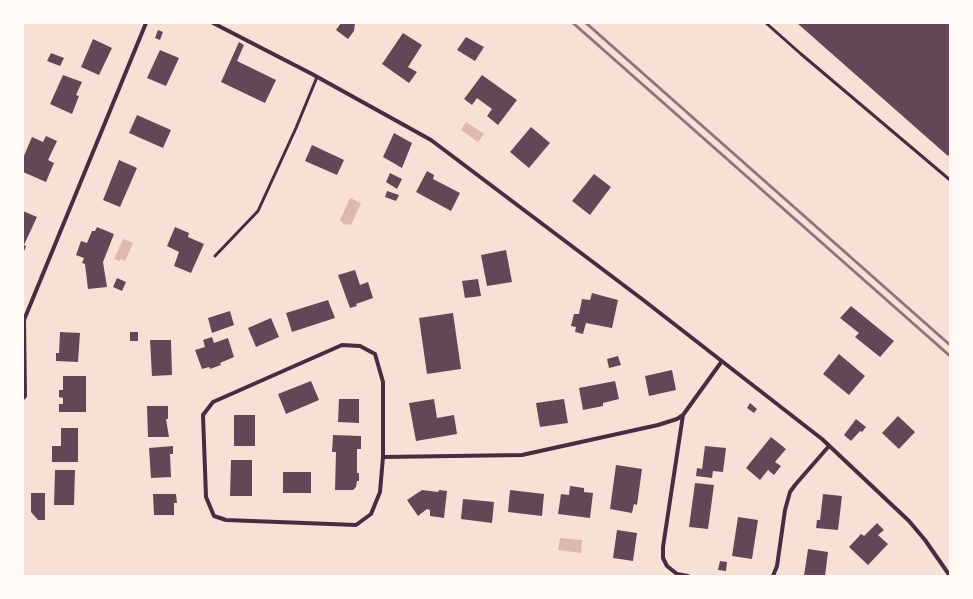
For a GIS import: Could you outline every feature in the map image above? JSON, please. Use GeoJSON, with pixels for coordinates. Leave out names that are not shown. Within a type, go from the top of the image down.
{"type":"FeatureCollection","features":[{"type":"Feature","properties":{"kind":"street"},"geometry":{"type":"LineString","coordinates":[[23,398],[24,320],[146,23]]}},
{"type":"Feature","properties":{"kind":"street"},"geometry":{"type":"LineString","coordinates":[[212,23],[317,77],[431,140],[722,361],[822,439],[909,521],[925,540],[950,576]]}},
{"type":"Feature","properties":{"kind":"street"},"geometry":{"type":"LineString","coordinates":[[342,345],[360,346],[375,354],[383,382],[383,457],[380,492],[370,514],[356,525],[226,520],[214,516],[206,497],[203,415],[213,402],[335,348],[342,345]]}},
{"type":"Feature","properties":{"kind":"street"},"geometry":{"type":"LineString","coordinates":[[383,457],[522,455],[668,423],[683,415],[722,361]]}},
{"type":"Feature","properties":{"kind":"street"},"geometry":{"type":"LineString","coordinates":[[683,415],[663,547],[663,558],[666,566],[677,574],[688,576]]}},
{"type":"Feature","properties":{"kind":"street"},"geometry":{"type":"LineString","coordinates":[[773,576],[777,566],[785,510],[790,492],[829,446]]}},
{"type":"Feature","properties":{"kind":"lane"},"geometry":{"type":"LineString","coordinates":[[766,23],[950,180]]}},
{"type":"Feature","properties":{"kind":"lane"},"geometry":{"type":"LineString","coordinates":[[214,256],[258,211],[296,128],[317,77]]}},
{"type":"Feature","properties":{"kind":"shaded area"},"geometry":{"type":"Polygon","coordinates":[[[466,122],[484,134],[478,142],[461,130],[466,122]]]}},
{"type":"Feature","properties":{"kind":"shaded area"},"geometry":{"type":"Polygon","coordinates":[[[350,198],[361,203],[351,225],[345,225],[340,220],[350,198]]]}},
{"type":"Feature","properties":{"kind":"shaded area"},"geometry":{"type":"Polygon","coordinates":[[[123,239],[133,243],[125,261],[121,259],[120,261],[114,259],[123,239]]]}},
{"type":"Feature","properties":{"kind":"shaded area"},"geometry":{"type":"Polygon","coordinates":[[[560,538],[582,540],[581,553],[558,550],[560,538]]]}},
{"type":"Feature","properties":{"kind":"building"},"geometry":{"type":"Polygon","coordinates":[[[341,23],[355,23],[354,31],[348,39],[336,30],[341,23]]]}},
{"type":"Feature","properties":{"kind":"building"},"geometry":{"type":"Polygon","coordinates":[[[797,23],[950,23],[950,153],[948,156],[797,23]]]}},
{"type":"Feature","properties":{"kind":"building"},"geometry":{"type":"Polygon","coordinates":[[[158,30],[163,32],[160,40],[155,38],[158,30]]]}},
{"type":"Feature","properties":{"kind":"building"},"geometry":{"type":"Polygon","coordinates":[[[403,33],[422,45],[408,67],[417,72],[409,83],[382,64],[403,33]]]}},
{"type":"Feature","properties":{"kind":"building"},"geometry":{"type":"Polygon","coordinates":[[[466,37],[484,47],[475,61],[457,50],[466,37]]]}},
{"type":"Feature","properties":{"kind":"building"},"geometry":{"type":"Polygon","coordinates":[[[93,39],[112,48],[99,75],[81,67],[93,39]]]}},
{"type":"Feature","properties":{"kind":"building"},"geometry":{"type":"Polygon","coordinates":[[[239,42],[244,45],[237,61],[276,80],[265,103],[221,82],[239,42]]]}},
{"type":"Feature","properties":{"kind":"building"},"geometry":{"type":"Polygon","coordinates":[[[160,50],[179,58],[166,86],[147,78],[160,50]]]}},
{"type":"Feature","properties":{"kind":"building"},"geometry":{"type":"Polygon","coordinates":[[[51,53],[64,58],[60,66],[47,61],[51,53]]]}},
{"type":"Feature","properties":{"kind":"building"},"geometry":{"type":"Polygon","coordinates":[[[63,75],[82,82],[76,95],[79,96],[72,114],[50,104],[63,75]]]}},
{"type":"Feature","properties":{"kind":"building"},"geometry":{"type":"Polygon","coordinates":[[[482,75],[517,100],[498,125],[487,116],[492,109],[477,98],[472,105],[464,99],[482,75]]]}},
{"type":"Feature","properties":{"kind":"building"},"geometry":{"type":"Polygon","coordinates":[[[137,115],[171,130],[163,148],[129,133],[137,115]]]}},
{"type":"Feature","properties":{"kind":"building"},"geometry":{"type":"Polygon","coordinates":[[[531,127],[550,143],[529,168],[510,152],[531,127]]]}},
{"type":"Feature","properties":{"kind":"building"},"geometry":{"type":"Polygon","coordinates":[[[394,133],[412,143],[402,168],[383,157],[394,133]]]}},
{"type":"Feature","properties":{"kind":"building"},"geometry":{"type":"Polygon","coordinates":[[[46,136],[57,141],[48,160],[54,163],[46,182],[23,172],[23,158],[32,137],[43,142],[46,136]]]}},
{"type":"Feature","properties":{"kind":"building"},"geometry":{"type":"Polygon","coordinates":[[[312,145],[344,160],[337,175],[305,161],[312,145]]]}},
{"type":"Feature","properties":{"kind":"building"},"geometry":{"type":"Polygon","coordinates":[[[119,160],[137,168],[120,207],[103,200],[119,160]]]}},
{"type":"Feature","properties":{"kind":"building"},"geometry":{"type":"Polygon","coordinates":[[[427,171],[434,175],[433,179],[460,193],[451,211],[416,192],[427,171]]]}},
{"type":"Feature","properties":{"kind":"building"},"geometry":{"type":"Polygon","coordinates":[[[390,173],[402,179],[397,189],[386,182],[390,173]]]}},
{"type":"Feature","properties":{"kind":"building"},"geometry":{"type":"Polygon","coordinates":[[[594,174],[611,187],[590,215],[572,201],[594,174]]]}},
{"type":"Feature","properties":{"kind":"building"},"geometry":{"type":"Polygon","coordinates":[[[387,191],[399,195],[396,201],[385,197],[387,191]]]}},
{"type":"Feature","properties":{"kind":"building"},"geometry":{"type":"Polygon","coordinates":[[[23,211],[37,217],[24,245],[26,246],[23,254],[23,211]]]}},
{"type":"Feature","properties":{"kind":"building"},"geometry":{"type":"Polygon","coordinates":[[[97,227],[114,234],[103,262],[107,287],[88,289],[85,264],[82,263],[84,258],[76,255],[81,241],[87,243],[92,231],[95,231],[97,227]]]}},
{"type":"Feature","properties":{"kind":"building"},"geometry":{"type":"Polygon","coordinates":[[[175,227],[189,233],[188,237],[204,244],[191,273],[174,266],[179,252],[167,246],[175,227]]]}},
{"type":"Feature","properties":{"kind":"building"},"geometry":{"type":"Polygon","coordinates":[[[506,250],[512,282],[487,286],[481,255],[506,250]]]}},
{"type":"Feature","properties":{"kind":"building"},"geometry":{"type":"Polygon","coordinates":[[[355,270],[360,285],[368,282],[373,298],[356,304],[357,306],[350,308],[338,275],[355,270]]]}},
{"type":"Feature","properties":{"kind":"building"},"geometry":{"type":"Polygon","coordinates":[[[117,278],[126,282],[122,291],[113,287],[117,278]]]}},
{"type":"Feature","properties":{"kind":"building"},"geometry":{"type":"Polygon","coordinates":[[[478,279],[481,296],[465,298],[462,281],[478,279]]]}},
{"type":"Feature","properties":{"kind":"building"},"geometry":{"type":"Polygon","coordinates":[[[592,293],[618,300],[612,328],[586,323],[583,334],[575,332],[576,327],[571,326],[574,314],[579,314],[582,299],[590,300],[592,293]]]}},
{"type":"Feature","properties":{"kind":"building"},"geometry":{"type":"Polygon","coordinates":[[[328,300],[335,318],[292,332],[286,313],[328,300]]]}},
{"type":"Feature","properties":{"kind":"building"},"geometry":{"type":"Polygon","coordinates":[[[851,306],[894,341],[880,357],[855,337],[859,333],[840,318],[851,306]]]}},
{"type":"Feature","properties":{"kind":"building"},"geometry":{"type":"Polygon","coordinates":[[[230,311],[234,325],[212,333],[208,318],[230,311]]]}},
{"type":"Feature","properties":{"kind":"building"},"geometry":{"type":"Polygon","coordinates":[[[453,313],[461,369],[427,374],[419,318],[453,313]]]}},
{"type":"Feature","properties":{"kind":"building"},"geometry":{"type":"Polygon","coordinates":[[[271,318],[279,337],[256,347],[248,328],[271,318]]]}},
{"type":"Feature","properties":{"kind":"building"},"geometry":{"type":"Polygon","coordinates":[[[60,332],[80,333],[78,362],[56,361],[56,353],[59,353],[60,332]]]}},
{"type":"Feature","properties":{"kind":"building"},"geometry":{"type":"Polygon","coordinates":[[[130,332],[138,332],[138,341],[130,341],[130,332]]]}},
{"type":"Feature","properties":{"kind":"building"},"geometry":{"type":"Polygon","coordinates":[[[212,337],[214,343],[228,338],[234,357],[220,363],[221,365],[210,369],[209,367],[202,369],[195,350],[205,347],[203,340],[212,337]]]}},
{"type":"Feature","properties":{"kind":"building"},"geometry":{"type":"Polygon","coordinates":[[[150,340],[171,340],[172,375],[152,376],[150,340]]]}},
{"type":"Feature","properties":{"kind":"building"},"geometry":{"type":"Polygon","coordinates":[[[839,354],[865,376],[849,395],[823,374],[839,354]]]}},
{"type":"Feature","properties":{"kind":"building"},"geometry":{"type":"Polygon","coordinates":[[[618,356],[621,365],[609,368],[607,359],[618,356]]]}},
{"type":"Feature","properties":{"kind":"building"},"geometry":{"type":"Polygon","coordinates":[[[672,370],[676,390],[649,396],[645,376],[672,370]]]}},
{"type":"Feature","properties":{"kind":"building"},"geometry":{"type":"Polygon","coordinates":[[[63,376],[86,376],[86,412],[59,412],[59,404],[63,404],[63,398],[59,397],[59,390],[63,390],[63,376]]]}},
{"type":"Feature","properties":{"kind":"building"},"geometry":{"type":"Polygon","coordinates":[[[311,381],[319,400],[286,414],[278,394],[311,381]]]}},
{"type":"Feature","properties":{"kind":"building"},"geometry":{"type":"Polygon","coordinates":[[[615,381],[619,399],[603,403],[603,406],[583,410],[579,388],[615,381]]]}},
{"type":"Feature","properties":{"kind":"building"},"geometry":{"type":"Polygon","coordinates":[[[339,399],[359,399],[359,423],[338,422],[339,399]]]}},
{"type":"Feature","properties":{"kind":"building"},"geometry":{"type":"Polygon","coordinates":[[[434,399],[437,418],[454,415],[457,434],[416,441],[409,403],[434,399]]]}},
{"type":"Feature","properties":{"kind":"building"},"geometry":{"type":"Polygon","coordinates":[[[564,399],[568,423],[540,427],[536,403],[564,399]]]}},
{"type":"Feature","properties":{"kind":"building"},"geometry":{"type":"Polygon","coordinates":[[[750,403],[757,409],[754,413],[747,408],[750,403]]]}},
{"type":"Feature","properties":{"kind":"building"},"geometry":{"type":"Polygon","coordinates":[[[147,406],[168,406],[168,419],[166,419],[169,437],[148,437],[147,406]]]}},
{"type":"Feature","properties":{"kind":"building"},"geometry":{"type":"Polygon","coordinates":[[[234,415],[255,415],[255,446],[234,446],[234,415]]]}},
{"type":"Feature","properties":{"kind":"building"},"geometry":{"type":"Polygon","coordinates":[[[898,416],[915,432],[899,449],[882,433],[898,416]]]}},
{"type":"Feature","properties":{"kind":"building"},"geometry":{"type":"Polygon","coordinates":[[[856,419],[866,427],[851,441],[844,435],[856,419]]]}},
{"type":"Feature","properties":{"kind":"building"},"geometry":{"type":"Polygon","coordinates":[[[61,428],[78,428],[78,462],[52,462],[52,446],[61,446],[61,428]]]}},
{"type":"Feature","properties":{"kind":"building"},"geometry":{"type":"Polygon","coordinates":[[[333,435],[361,436],[361,449],[357,449],[357,473],[359,473],[359,481],[357,481],[356,487],[353,490],[335,490],[336,452],[332,452],[333,435]]]}},
{"type":"Feature","properties":{"kind":"building"},"geometry":{"type":"Polygon","coordinates":[[[771,437],[786,449],[775,462],[781,466],[774,475],[768,470],[760,480],[746,468],[771,437]]]}},
{"type":"Feature","properties":{"kind":"building"},"geometry":{"type":"Polygon","coordinates":[[[173,446],[173,454],[170,454],[171,477],[151,478],[149,448],[173,446]]]}},
{"type":"Feature","properties":{"kind":"building"},"geometry":{"type":"Polygon","coordinates":[[[705,446],[726,448],[723,472],[713,471],[712,478],[696,476],[697,468],[702,469],[705,446]]]}},
{"type":"Feature","properties":{"kind":"building"},"geometry":{"type":"Polygon","coordinates":[[[231,460],[252,460],[252,496],[230,496],[231,460]]]}},
{"type":"Feature","properties":{"kind":"building"},"geometry":{"type":"Polygon","coordinates":[[[616,465],[642,469],[637,505],[634,504],[632,513],[610,509],[616,465]]]}},
{"type":"Feature","properties":{"kind":"building"},"geometry":{"type":"Polygon","coordinates":[[[55,470],[75,470],[74,505],[54,505],[55,470]]]}},
{"type":"Feature","properties":{"kind":"building"},"geometry":{"type":"Polygon","coordinates":[[[283,472],[311,472],[311,493],[283,493],[283,472]]]}},
{"type":"Feature","properties":{"kind":"building"},"geometry":{"type":"Polygon","coordinates":[[[695,483],[714,485],[708,529],[689,527],[695,483]]]}},
{"type":"Feature","properties":{"kind":"building"},"geometry":{"type":"Polygon","coordinates":[[[570,486],[584,488],[584,492],[593,493],[590,518],[558,514],[561,494],[569,495],[570,486]]]}},
{"type":"Feature","properties":{"kind":"building"},"geometry":{"type":"Polygon","coordinates":[[[422,490],[438,492],[439,490],[447,491],[444,518],[430,516],[430,510],[427,509],[418,516],[407,500],[422,490]]]}},
{"type":"Feature","properties":{"kind":"building"},"geometry":{"type":"Polygon","coordinates":[[[510,490],[544,494],[542,516],[508,512],[510,490]]]}},
{"type":"Feature","properties":{"kind":"building"},"geometry":{"type":"Polygon","coordinates":[[[31,493],[45,493],[45,520],[38,520],[31,512],[31,493]]]}},
{"type":"Feature","properties":{"kind":"building"},"geometry":{"type":"Polygon","coordinates":[[[153,494],[176,494],[177,503],[174,503],[174,515],[154,515],[153,494]]]}},
{"type":"Feature","properties":{"kind":"building"},"geometry":{"type":"Polygon","coordinates":[[[823,494],[842,496],[838,530],[816,528],[817,520],[820,520],[823,494]]]}},
{"type":"Feature","properties":{"kind":"building"},"geometry":{"type":"Polygon","coordinates":[[[463,499],[494,502],[492,523],[461,519],[463,499]]]}},
{"type":"Feature","properties":{"kind":"building"},"geometry":{"type":"Polygon","coordinates":[[[738,517],[758,520],[752,559],[732,556],[738,517]]]}},
{"type":"Feature","properties":{"kind":"building"},"geometry":{"type":"Polygon","coordinates":[[[877,523],[884,530],[878,535],[888,544],[868,565],[849,547],[861,534],[864,536],[877,523]]]}},
{"type":"Feature","properties":{"kind":"building"},"geometry":{"type":"Polygon","coordinates":[[[617,530],[637,533],[633,561],[613,558],[617,530]]]}},
{"type":"Feature","properties":{"kind":"building"},"geometry":{"type":"Polygon","coordinates":[[[808,549],[828,552],[825,576],[804,576],[808,549]]]}},
{"type":"Feature","properties":{"kind":"building"},"geometry":{"type":"Polygon","coordinates":[[[720,561],[727,562],[726,571],[718,570],[720,561]]]}},
{"type":"Feature","properties":{"kind":"railway"},"geometry":{"type":"LineString","coordinates":[[573,23],[950,356]]}},
{"type":"Feature","properties":{"kind":"railway"},"geometry":{"type":"LineString","coordinates":[[586,23],[950,345]]}}]}
